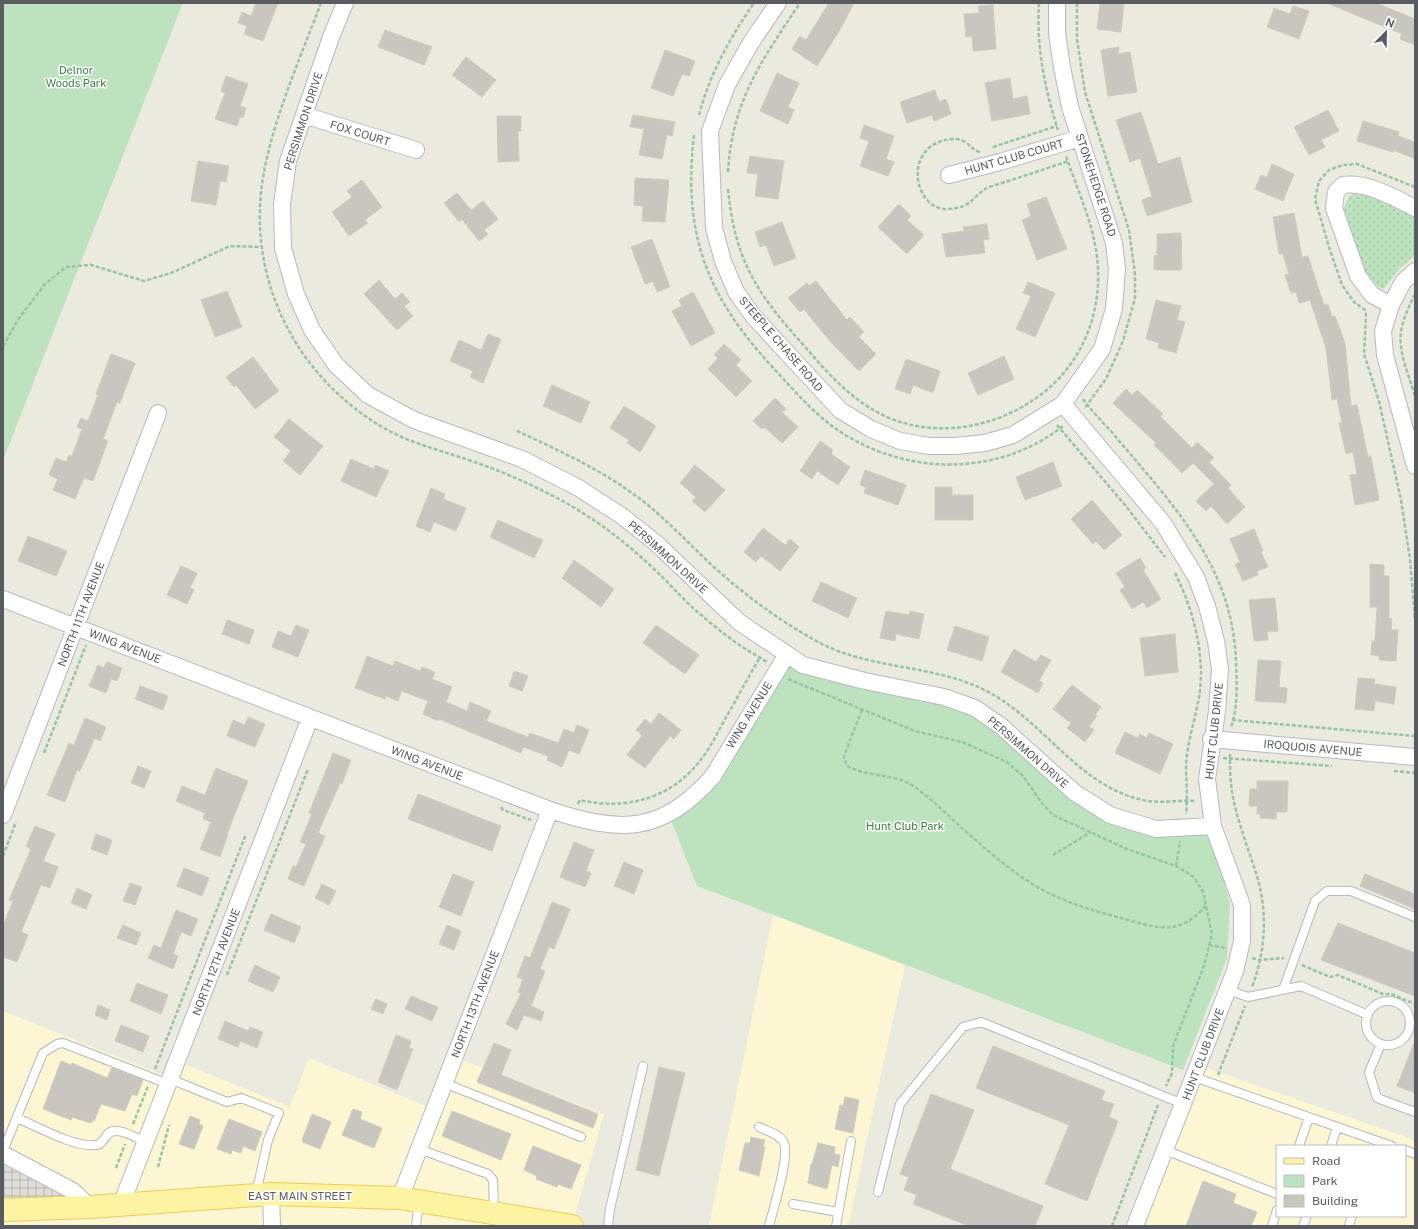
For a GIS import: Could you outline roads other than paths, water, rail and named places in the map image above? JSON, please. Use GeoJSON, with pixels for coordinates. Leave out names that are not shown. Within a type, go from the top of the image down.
{"type":"FeatureCollection","features":[{"type":"Feature","properties":{"kind":"main road","name":"EAST MAIN STREET"},"geometry":{"type":"LineString","coordinates":[[3,1210],[90,1207],[264,1194],[410,1200],[572,1226]]}},
{"type":"Feature","properties":{"kind":"street","name":"PERSIMMON DRIVE"},"geometry":{"type":"LineString","coordinates":[[346,3],[331,37],[287,168],[282,204],[283,248],[299,302],[312,330],[336,365],[368,396],[414,420],[522,459],[577,487],[622,516],[656,543],[695,582],[739,622],[786,656],[803,665],[865,681],[944,697],[975,708],[1001,726],[1074,792],[1110,815],[1156,829],[1213,826]]}},
{"type":"Feature","properties":{"kind":"street","name":"STEEPLE CHASE ROAD"},"geometry":{"type":"LineString","coordinates":[[778,3],[750,44],[727,85],[710,131],[714,228],[723,261],[736,292],[754,317],[840,410],[871,429],[900,441],[929,446],[956,446],[985,443],[1013,435],[1063,404]]}},
{"type":"Feature","properties":{"kind":"street","name":"STONEHEDGE ROAD"},"geometry":{"type":"LineString","coordinates":[[1058,3],[1057,33],[1070,107],[1114,243],[1117,269],[1116,294],[1109,330],[1102,349],[1063,404]]}},
{"type":"Feature","properties":{"kind":"street","name":"FOX COURT"},"geometry":{"type":"LineString","coordinates":[[304,115],[416,150]]}},
{"type":"Feature","properties":{"kind":"street","name":"HUNT CLUB COURT"},"geometry":{"type":"LineString","coordinates":[[949,175],[1000,162],[1080,138]]}},
{"type":"Feature","properties":{"kind":"street"},"geometry":{"type":"LineString","coordinates":[[1391,305],[1372,295],[1358,276],[1334,208],[1336,192],[1343,184],[1354,183],[1386,193],[1415,208]]}},
{"type":"Feature","properties":{"kind":"street"},"geometry":{"type":"LineString","coordinates":[[1415,271],[1403,282],[1391,305],[1383,331],[1385,355],[1415,466]]}},
{"type":"Feature","properties":{"kind":"street","name":"HUNT CLUB DRIVE"},"geometry":{"type":"LineString","coordinates":[[1063,404],[1163,522],[1196,577],[1207,606],[1216,641],[1219,662],[1215,719],[1211,739],[1207,779],[1213,826],[1242,905],[1242,940],[1240,953],[1228,990],[1135,1226]]}},
{"type":"Feature","properties":{"kind":"street","name":"NORTH 11TH AVENUE"},"geometry":{"type":"LineString","coordinates":[[3,815],[158,413]]}},
{"type":"Feature","properties":{"kind":"street","name":"WING AVENUE"},"geometry":{"type":"LineString","coordinates":[[3,599],[550,810],[574,818],[612,825],[634,825],[657,818],[680,808],[698,793],[712,776],[786,656]]}},
{"type":"Feature","properties":{"kind":"street","name":"NORTH 12TH AVENUE"},"geometry":{"type":"LineString","coordinates":[[121,1205],[310,718]]}},
{"type":"Feature","properties":{"kind":"street","name":"IROQUOIS AVENUE"},"geometry":{"type":"LineString","coordinates":[[1211,739],[1415,757]]}},
{"type":"Feature","properties":{"kind":"street","name":"NORTH 13TH AVENUE"},"geometry":{"type":"LineString","coordinates":[[410,1200],[419,1149],[550,810]]}},
{"type":"Feature","properties":{"kind":"street"},"geometry":{"type":"LineString","coordinates":[[3,1154],[73,1191],[90,1207]]}},
{"type":"Feature","properties":{"kind":"street"},"geometry":{"type":"LineString","coordinates":[[264,1194],[272,1226]]}},
{"type":"Feature","properties":{"kind":"lane"},"geometry":{"type":"LineString","coordinates":[[1283,990],[1316,901],[1327,891],[1351,891],[1415,917]]}},
{"type":"Feature","properties":{"kind":"lane"},"geometry":{"type":"LineString","coordinates":[[1228,990],[1248,997],[1301,986],[1368,1015]]}},
{"type":"Feature","properties":{"kind":"lane"},"geometry":{"type":"LineString","coordinates":[[1392,1002],[1399,1004],[1408,1015],[1410,1022],[1407,1036],[1395,1044],[1381,1044],[1370,1035],[1366,1022],[1368,1015],[1378,1004],[1392,1002]]}},
{"type":"Feature","properties":{"kind":"lane"},"geometry":{"type":"LineString","coordinates":[[878,1192],[900,1104],[963,1027],[981,1022],[1184,1104]]}},
{"type":"Feature","properties":{"kind":"lane"},"geometry":{"type":"LineString","coordinates":[[3,1151],[43,1053],[57,1044],[63,1043],[151,1077],[227,1102],[241,1098],[279,1113],[268,1140],[264,1194]]}},
{"type":"Feature","properties":{"kind":"lane"},"geometry":{"type":"LineString","coordinates":[[1381,1044],[1369,1072],[1377,1098],[1415,1112]]}},
{"type":"Feature","properties":{"kind":"lane"},"geometry":{"type":"LineString","coordinates":[[608,1226],[610,1209],[643,1066]]}},
{"type":"Feature","properties":{"kind":"lane"},"geometry":{"type":"LineString","coordinates":[[1194,1077],[1338,1127],[1378,1144]]}},
{"type":"Feature","properties":{"kind":"lane"},"geometry":{"type":"LineString","coordinates":[[444,1083],[581,1137]]}},
{"type":"Feature","properties":{"kind":"lane"},"geometry":{"type":"LineString","coordinates":[[1299,1145],[1309,1117]]}},
{"type":"Feature","properties":{"kind":"lane"},"geometry":{"type":"LineString","coordinates":[[17,1118],[72,1142],[96,1145],[103,1141],[109,1132],[115,1130],[146,1142]]}},
{"type":"Feature","properties":{"kind":"lane"},"geometry":{"type":"LineString","coordinates":[[759,1127],[777,1135],[784,1143],[786,1156],[769,1226]]}},
{"type":"Feature","properties":{"kind":"lane"},"geometry":{"type":"LineString","coordinates":[[1331,1145],[1338,1127]]}},
{"type":"Feature","properties":{"kind":"lane"},"geometry":{"type":"LineString","coordinates":[[836,1226],[851,1141]]}},
{"type":"Feature","properties":{"kind":"lane"},"geometry":{"type":"LineString","coordinates":[[419,1149],[488,1174],[493,1180],[494,1214]]}},
{"type":"Feature","properties":{"kind":"lane"},"geometry":{"type":"LineString","coordinates":[[1165,1150],[1276,1194]]}},
{"type":"Feature","properties":{"kind":"lane"},"geometry":{"type":"LineString","coordinates":[[410,1200],[416,1226]]}},
{"type":"Feature","properties":{"kind":"lane"},"geometry":{"type":"LineString","coordinates":[[793,1204],[838,1212]]}},
{"type":"Feature","properties":{"kind":"lane"},"geometry":{"type":"LineString","coordinates":[[1272,1226],[1276,1213]]}},
{"type":"Feature","properties":{"kind":"park label","name":"Delnor Woods Park"},"geometry":{"type":"Point","coordinates":[76,76]}},
{"type":"Feature","properties":{"kind":"park label","name":"Hunt Club Park"},"geometry":{"type":"Point","coordinates":[905,826]}}]}
